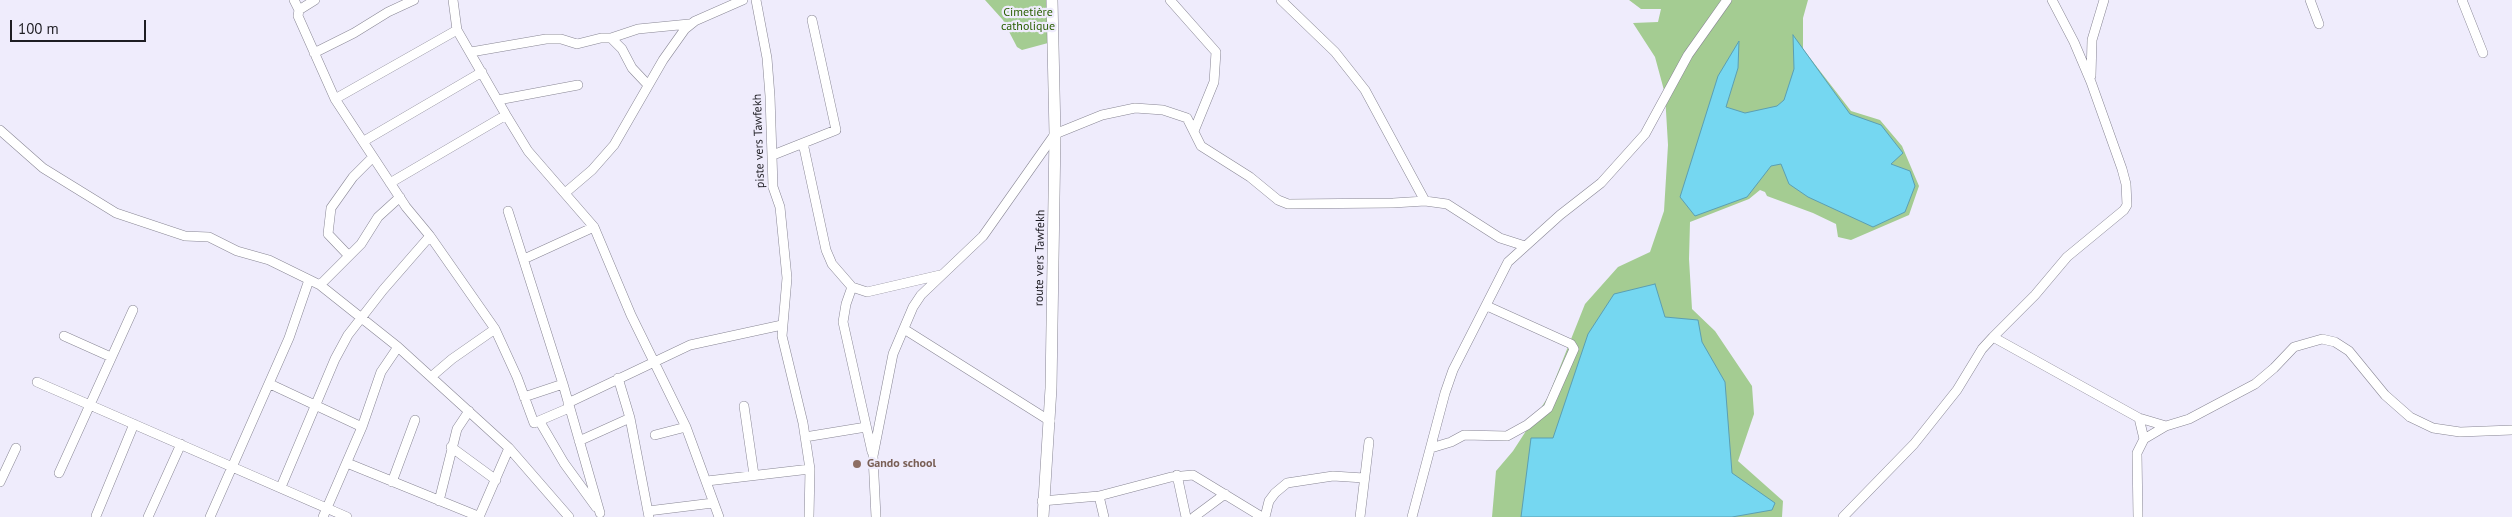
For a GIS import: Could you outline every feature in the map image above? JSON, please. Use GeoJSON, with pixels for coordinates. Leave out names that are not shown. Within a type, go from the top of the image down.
{"type":"FeatureCollection","features":[{"type":"Feature","properties":{"kind":"street"},"geometry":{"type":"LineString","coordinates":[[294,0],[298,16],[335,99],[364,141],[390,184],[430,236],[495,329],[517,377],[534,423],[540,422],[618,378],[706,340],[782,325]]}},
{"type":"Feature","properties":{"kind":"street"},"geometry":{"type":"LineString","coordinates":[[298,10],[315,0]]}},
{"type":"Feature","properties":{"kind":"street"},"geometry":{"type":"LineString","coordinates":[[314,53],[354,33],[388,12],[414,0]]}},
{"type":"Feature","properties":{"kind":"street"},"geometry":{"type":"LineString","coordinates":[[453,0],[457,30],[528,151],[594,227],[617,284],[686,427],[719,517]]}},
{"type":"Feature","properties":{"kind":"street"},"geometry":{"type":"LineString","coordinates":[[471,52],[546,39],[561,39],[577,44],[601,38],[611,38],[638,29],[690,24],[743,0]]}},
{"type":"Feature","properties":{"kind":"street","name":"piste vers Tawfekh"},"geometry":{"type":"LineString","coordinates":[[756,0],[767,58],[773,187],[780,207],[787,278],[782,325],[783,345],[805,437],[810,470],[809,517]]}},
{"type":"Feature","properties":{"kind":"street","name":"route vers Tawfekh"},"geometry":{"type":"LineString","coordinates":[[1043,517],[1042,501],[1050,420],[1055,134],[1052,0]]}},
{"type":"Feature","properties":{"kind":"street"},"geometry":{"type":"LineString","coordinates":[[1170,0],[1216,52],[1214,82],[1194,131]]}},
{"type":"Feature","properties":{"kind":"street"},"geometry":{"type":"LineString","coordinates":[[1281,0],[1334,52],[1365,90],[1425,201]]}},
{"type":"Feature","properties":{"kind":"street"},"geometry":{"type":"LineString","coordinates":[[1412,517],[1445,392],[1453,370],[1508,262],[1560,215],[1601,183],[1645,134],[1688,55],[1727,0]]}},
{"type":"Feature","properties":{"kind":"street"},"geometry":{"type":"LineString","coordinates":[[1844,516],[1914,444],[1957,390],[1982,349],[2035,295],[2067,257],[2124,210],[2127,205],[2126,184],[2122,169],[2091,82],[2074,42],[2052,0]]}},
{"type":"Feature","properties":{"kind":"street"},"geometry":{"type":"LineString","coordinates":[[2091,82],[2092,40],[2104,0]]}},
{"type":"Feature","properties":{"kind":"street"},"geometry":{"type":"LineString","coordinates":[[2310,0],[2319,24]]}},
{"type":"Feature","properties":{"kind":"street"},"geometry":{"type":"LineString","coordinates":[[2462,0],[2483,53]]}},
{"type":"Feature","properties":{"kind":"street"},"geometry":{"type":"LineString","coordinates":[[773,155],[834,133],[837,126],[812,20]]}},
{"type":"Feature","properties":{"kind":"street"},"geometry":{"type":"LineString","coordinates":[[565,193],[592,170],[614,145],[663,60],[690,24]]}},
{"type":"Feature","properties":{"kind":"street"},"geometry":{"type":"LineString","coordinates":[[335,99],[457,30]]}},
{"type":"Feature","properties":{"kind":"street"},"geometry":{"type":"LineString","coordinates":[[611,38],[622,49],[632,68],[648,85]]}},
{"type":"Feature","properties":{"kind":"street"},"geometry":{"type":"LineString","coordinates":[[364,141],[482,72]]}},
{"type":"Feature","properties":{"kind":"street"},"geometry":{"type":"LineString","coordinates":[[498,100],[578,85]]}},
{"type":"Feature","properties":{"kind":"street"},"geometry":{"type":"LineString","coordinates":[[873,456],[893,354],[921,295],[982,236],[1055,134],[1102,115],[1135,108],[1176,112],[1187,118],[1201,146],[1250,177],[1278,200],[1288,204],[1425,201],[1447,204],[1500,238],[1525,246]]}},
{"type":"Feature","properties":{"kind":"street"},"geometry":{"type":"LineString","coordinates":[[390,184],[506,115]]}},
{"type":"Feature","properties":{"kind":"street"},"geometry":{"type":"LineString","coordinates":[[0,130],[43,168],[116,212],[185,236],[209,237],[237,251],[269,260],[320,285],[361,316],[509,448],[569,517]]}},
{"type":"Feature","properties":{"kind":"street"},"geometry":{"type":"LineString","coordinates":[[803,143],[826,250],[832,264],[852,287],[867,292],[941,275]]}},
{"type":"Feature","properties":{"kind":"street"},"geometry":{"type":"LineString","coordinates":[[349,256],[328,234],[331,208],[346,185],[373,157]]}},
{"type":"Feature","properties":{"kind":"street"},"geometry":{"type":"LineString","coordinates":[[320,285],[361,244],[378,217],[400,197]]}},
{"type":"Feature","properties":{"kind":"street"},"geometry":{"type":"LineString","coordinates":[[508,211],[602,515]]}},
{"type":"Feature","properties":{"kind":"street"},"geometry":{"type":"LineString","coordinates":[[524,259],[594,227]]}},
{"type":"Feature","properties":{"kind":"street"},"geometry":{"type":"LineString","coordinates":[[281,487],[335,359],[361,316],[430,236]]}},
{"type":"Feature","properties":{"kind":"street"},"geometry":{"type":"LineString","coordinates":[[210,517],[270,384],[309,280]]}},
{"type":"Feature","properties":{"kind":"street"},"geometry":{"type":"LineString","coordinates":[[852,287],[846,304],[844,322],[873,456],[876,517]]}},
{"type":"Feature","properties":{"kind":"street"},"geometry":{"type":"LineString","coordinates":[[1431,448],[1452,442],[1464,435],[1506,436],[1527,425],[1548,408],[1574,349],[1571,344],[1487,306]]}},
{"type":"Feature","properties":{"kind":"street"},"geometry":{"type":"LineString","coordinates":[[59,473],[133,310]]}},
{"type":"Feature","properties":{"kind":"street"},"geometry":{"type":"LineString","coordinates":[[431,377],[452,359],[495,329]]}},
{"type":"Feature","properties":{"kind":"street"},"geometry":{"type":"LineString","coordinates":[[904,329],[1050,420]]}},
{"type":"Feature","properties":{"kind":"street"},"geometry":{"type":"LineString","coordinates":[[64,336],[111,357]]}},
{"type":"Feature","properties":{"kind":"street"},"geometry":{"type":"LineString","coordinates":[[1993,337],[2139,418],[2166,426]]}},
{"type":"Feature","properties":{"kind":"street"},"geometry":{"type":"LineString","coordinates":[[2138,517],[2136,465],[2138,453],[2144,439],[2166,426],[2189,419],[2254,384],[2274,368],[2294,347],[2322,338],[2334,342],[2349,351],[2385,395],[2410,417],[2433,428],[2460,432],[2512,430]]}},
{"type":"Feature","properties":{"kind":"street"},"geometry":{"type":"LineString","coordinates":[[323,517],[362,427],[381,372],[398,348]]}},
{"type":"Feature","properties":{"kind":"street"},"geometry":{"type":"LineString","coordinates":[[618,378],[630,418],[648,514],[713,503]]}},
{"type":"Feature","properties":{"kind":"street"},"geometry":{"type":"LineString","coordinates":[[36,382],[347,517]]}},
{"type":"Feature","properties":{"kind":"street"},"geometry":{"type":"LineString","coordinates":[[270,384],[362,427]]}},
{"type":"Feature","properties":{"kind":"street"},"geometry":{"type":"LineString","coordinates":[[524,397],[563,384]]}},
{"type":"Feature","properties":{"kind":"street"},"geometry":{"type":"LineString","coordinates":[[744,406],[754,475]]}},
{"type":"Feature","properties":{"kind":"street"},"geometry":{"type":"LineString","coordinates":[[439,501],[457,428],[469,411]]}},
{"type":"Feature","properties":{"kind":"street"},"geometry":{"type":"LineString","coordinates":[[579,441],[630,418]]}},
{"type":"Feature","properties":{"kind":"street"},"geometry":{"type":"LineString","coordinates":[[2139,418],[2144,439]]}},
{"type":"Feature","properties":{"kind":"street"},"geometry":{"type":"LineString","coordinates":[[392,482],[414,420]]}},
{"type":"Feature","properties":{"kind":"street"},"geometry":{"type":"LineString","coordinates":[[540,422],[564,464],[602,515]]}},
{"type":"Feature","properties":{"kind":"street"},"geometry":{"type":"LineString","coordinates":[[96,516],[134,424]]}},
{"type":"Feature","properties":{"kind":"street"},"geometry":{"type":"LineString","coordinates":[[655,435],[686,427]]}},
{"type":"Feature","properties":{"kind":"street"},"geometry":{"type":"LineString","coordinates":[[805,437],[866,427]]}},
{"type":"Feature","properties":{"kind":"street"},"geometry":{"type":"LineString","coordinates":[[1360,517],[1369,442]]}},
{"type":"Feature","properties":{"kind":"street"},"geometry":{"type":"LineString","coordinates":[[148,517],[182,444]]}},
{"type":"Feature","properties":{"kind":"street"},"geometry":{"type":"LineString","coordinates":[[451,447],[496,480]]}},
{"type":"Feature","properties":{"kind":"street"},"geometry":{"type":"LineString","coordinates":[[0,482],[16,448]]}},
{"type":"Feature","properties":{"kind":"street"},"geometry":{"type":"LineString","coordinates":[[347,463],[480,517],[509,448]]}},
{"type":"Feature","properties":{"kind":"street"},"geometry":{"type":"LineString","coordinates":[[707,481],[810,470]]}},
{"type":"Feature","properties":{"kind":"street"},"geometry":{"type":"LineString","coordinates":[[1042,501],[1099,496],[1177,475],[1193,475],[1264,517],[1269,501],[1274,493],[1288,482],[1333,476],[1364,478]]}},
{"type":"Feature","properties":{"kind":"street"},"geometry":{"type":"LineString","coordinates":[[1177,475],[1186,517]]}},
{"type":"Feature","properties":{"kind":"street"},"geometry":{"type":"LineString","coordinates":[[1194,517],[1224,494]]}},
{"type":"Feature","properties":{"kind":"street"},"geometry":{"type":"LineString","coordinates":[[1099,496],[1104,517]]}},
{"type":"Feature","properties":{"kind":"green space","name":"Cimetière catholique"},"geometry":{"type":"Polygon","coordinates":[[[985,0],[1046,0],[1048,43],[1022,50],[1017,47],[1003,20],[985,0]]]}},
{"type":"Feature","properties":{"kind":"green space"},"geometry":{"type":"Polygon","coordinates":[[[1629,0],[1808,0],[1803,18],[1803,49],[1851,111],[1880,120],[1902,146],[1919,186],[1909,215],[1851,240],[1838,237],[1836,224],[1813,213],[1767,196],[1765,192],[1760,190],[1749,199],[1690,222],[1689,259],[1692,309],[1715,331],[1752,386],[1754,414],[1738,461],[1783,501],[1782,517],[1492,517],[1496,471],[1513,451],[1548,397],[1585,304],[1618,267],[1650,252],[1664,211],[1668,145],[1665,94],[1655,57],[1633,23],[1658,22],[1661,9],[1641,9],[1629,0]]]}},
{"type":"Feature","properties":{"kind":"water"},"geometry":{"type":"Polygon","coordinates":[[[1793,35],[1850,114],[1881,125],[1903,153],[1891,164],[1910,171],[1915,186],[1905,212],[1873,227],[1808,197],[1789,184],[1781,164],[1771,166],[1747,197],[1695,216],[1680,197],[1718,76],[1739,41],[1738,68],[1726,107],[1745,113],[1777,106],[1784,100],[1794,69],[1793,35]]]}},
{"type":"Feature","properties":{"kind":"water"},"geometry":{"type":"Polygon","coordinates":[[[1655,284],[1665,317],[1698,320],[1702,342],[1725,382],[1732,473],[1775,503],[1772,510],[1732,517],[1521,517],[1531,438],[1553,438],[1588,334],[1614,294],[1655,284]]]}},
{"type":"Feature","properties":{"kind":"place","name":"Gando school"},"geometry":{"type":"Point","coordinates":[857,464]}}]}
